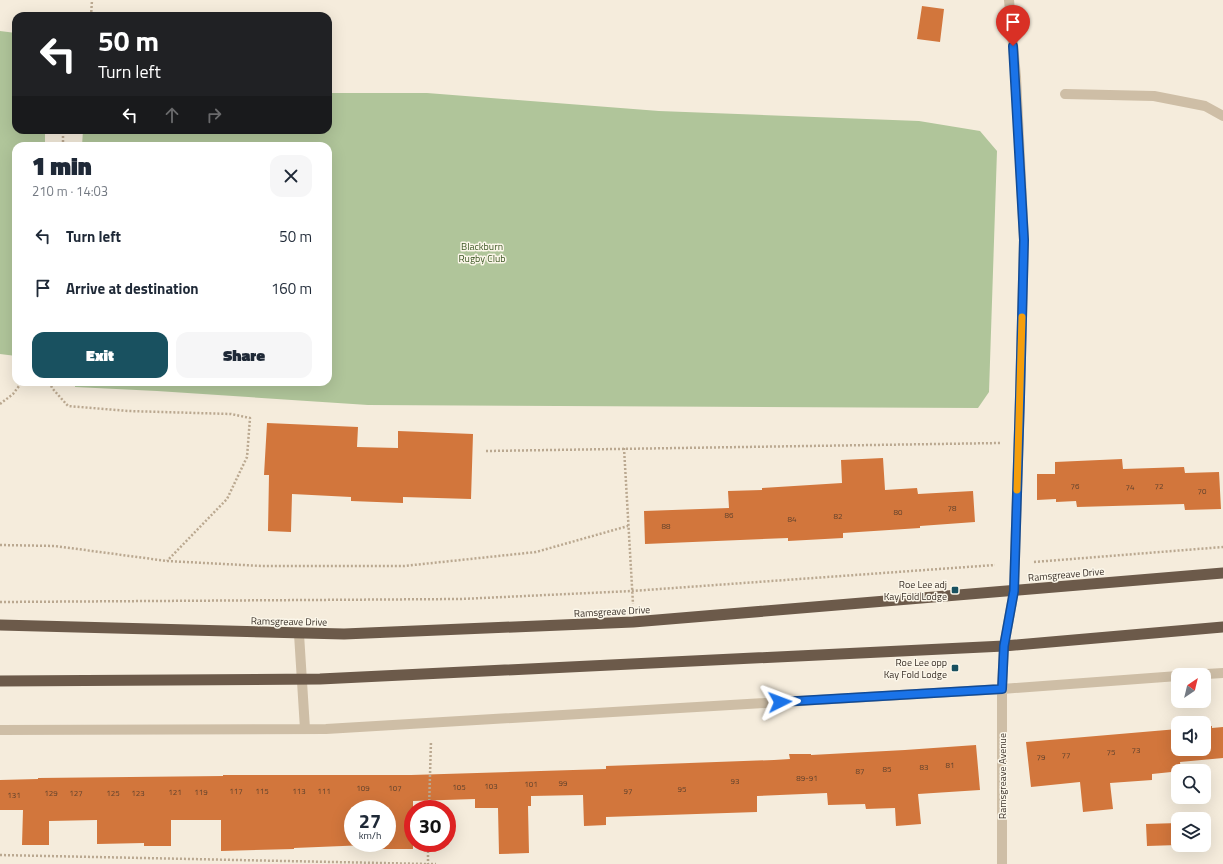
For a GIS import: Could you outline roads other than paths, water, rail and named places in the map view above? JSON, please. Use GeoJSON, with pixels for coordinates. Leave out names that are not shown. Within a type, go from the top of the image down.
{"type":"FeatureCollection","features":[{"type":"Feature","properties":{"kind":"highway","name":"Ramsgreave Drive"},"geometry":{"type":"LineString","coordinates":[[0,625],[344,634],[633,622],[1223,573]]}},
{"type":"Feature","properties":{"kind":"highway"},"geometry":{"type":"LineString","coordinates":[[0,681],[344,678],[1004,646],[1223,627]]}},
{"type":"Feature","properties":{"kind":"street","name":"Ramsgreave Avenue"},"geometry":{"type":"LineString","coordinates":[[1002,864],[1002,689],[1004,646],[1014,591],[1024,240],[1016,78],[1009,0]]}},
{"type":"Feature","properties":{"kind":"street"},"geometry":{"type":"LineString","coordinates":[[1065,94],[1154,96],[1205,106],[1223,116]]}},
{"type":"Feature","properties":{"kind":"street"},"geometry":{"type":"LineString","coordinates":[[299,634],[305,729]]}},
{"type":"Feature","properties":{"kind":"street"},"geometry":{"type":"LineString","coordinates":[[1211,674],[1223,673]]}},
{"type":"Feature","properties":{"kind":"street"},"geometry":{"type":"LineString","coordinates":[[0,730],[326,729],[1002,689],[1171,677]]}},
{"type":"Feature","properties":{"kind":"place","name":"Roe Lee adj Kay Fold Lodge"},"geometry":{"type":"Point","coordinates":[955,590]}},
{"type":"Feature","properties":{"kind":"place","name":"Roe Lee opp Kay Fold Lodge"},"geometry":{"type":"Point","coordinates":[955,668]}},
{"type":"Feature","properties":{"kind":"park label","name":"Blackburn Rugby Club"},"geometry":{"type":"Point","coordinates":[482,252]}}]}
